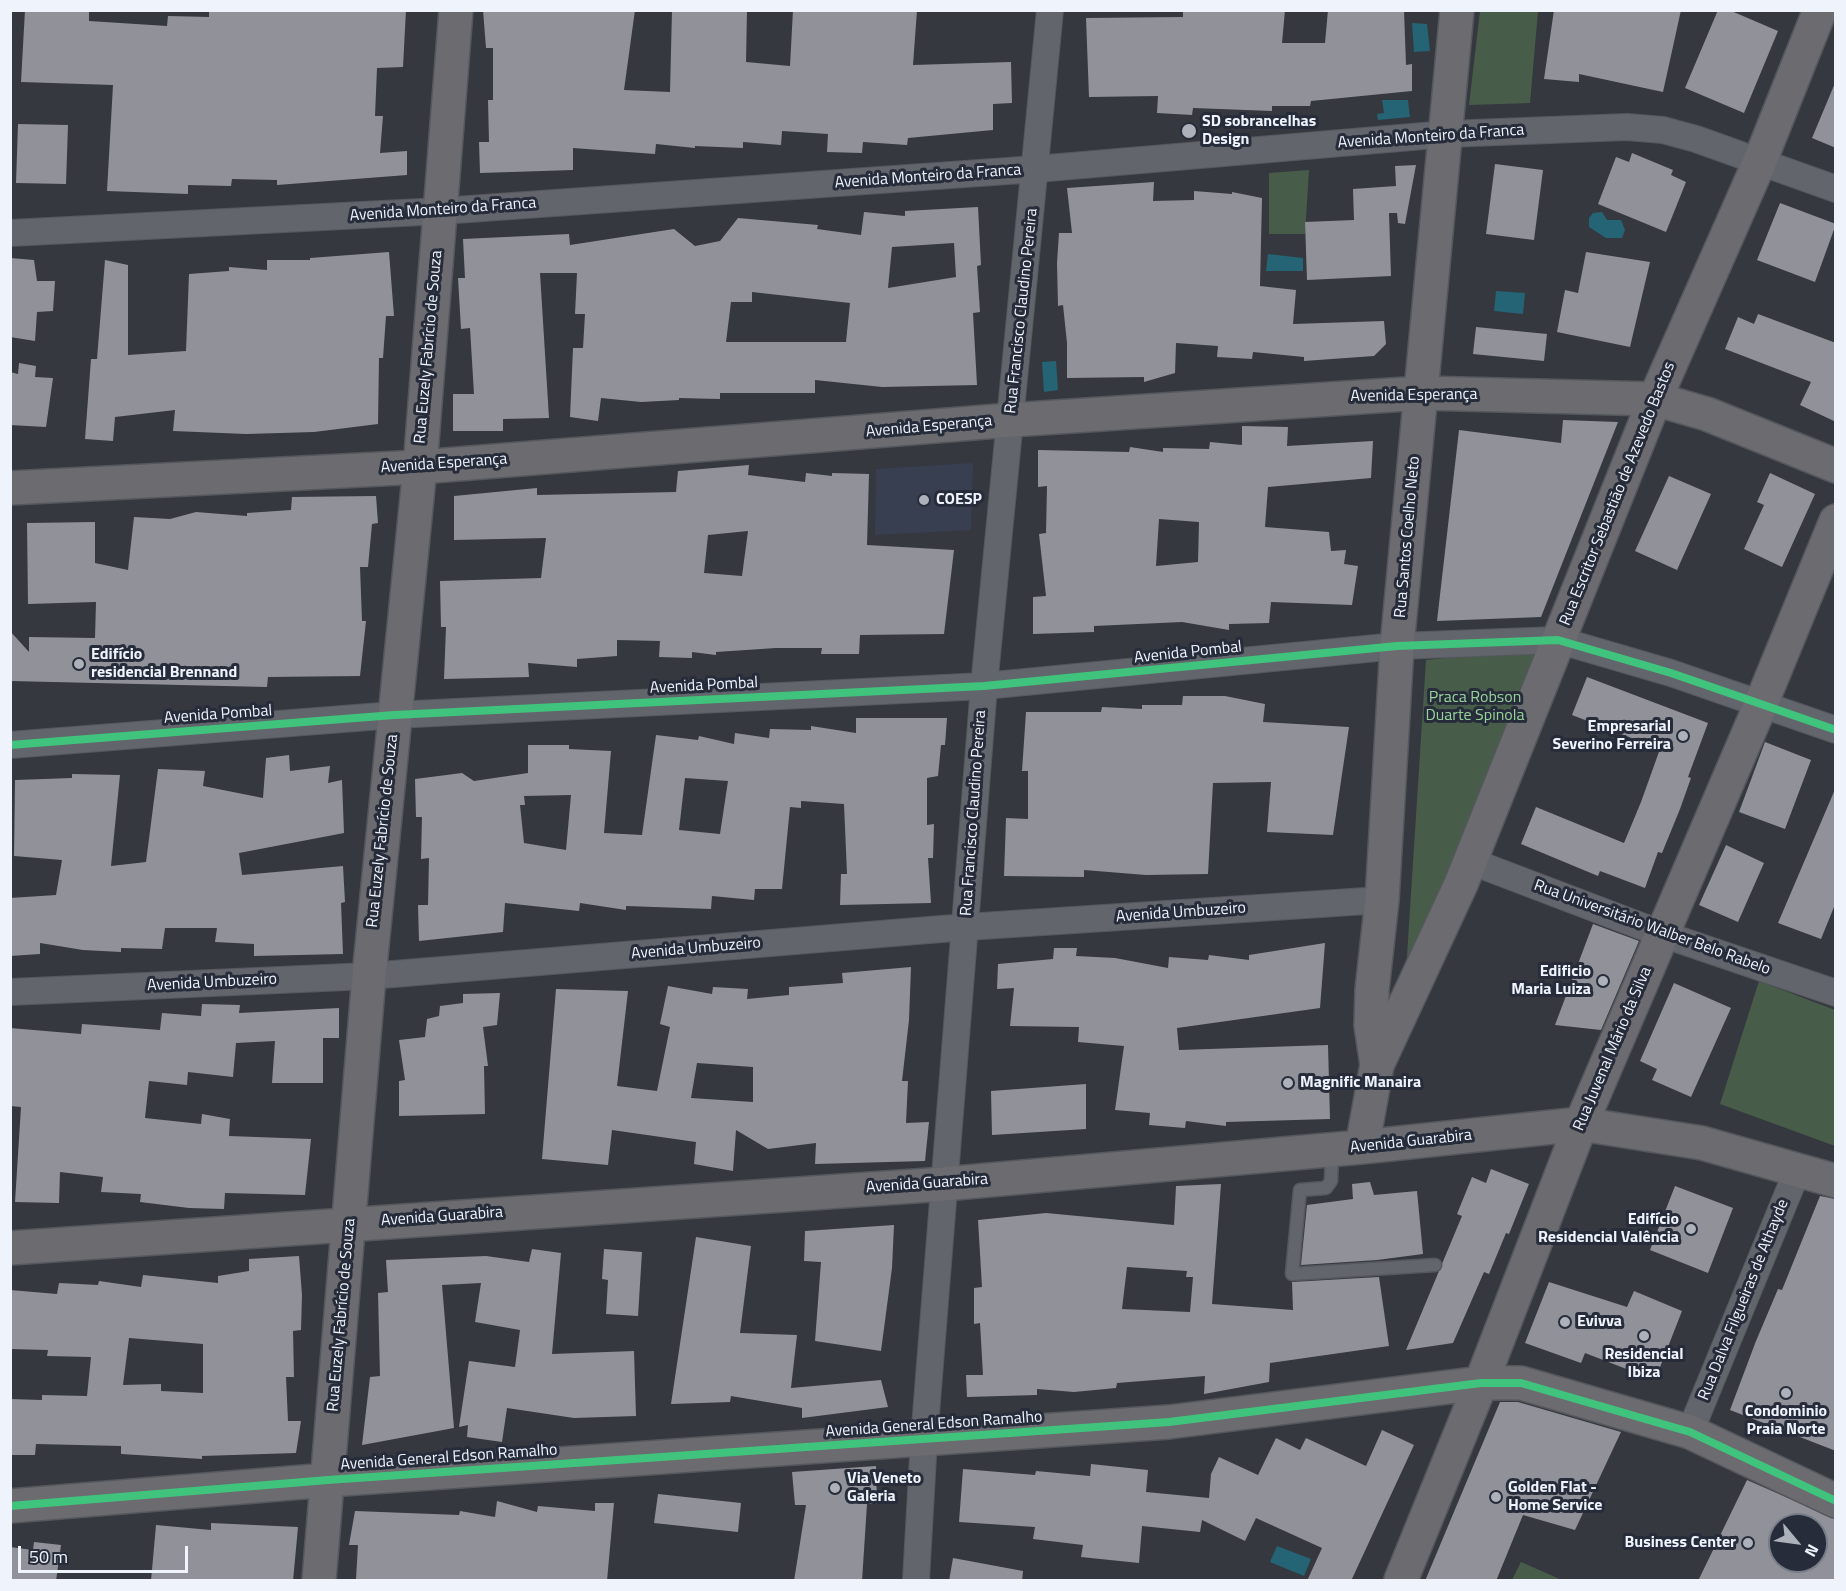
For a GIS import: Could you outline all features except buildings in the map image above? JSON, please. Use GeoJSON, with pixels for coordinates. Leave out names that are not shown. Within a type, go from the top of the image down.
{"type":"FeatureCollection","features":[{"type":"Feature","properties":{"kind":"main road","name":"Rua Euzely Fabrício de Souza"},"geometry":{"type":"LineString","coordinates":[[320,1581],[369,976],[420,467],[456,10]]}},
{"type":"Feature","properties":{"kind":"main road","name":"Rua Santos Coelho Neto"},"geometry":{"type":"LineString","coordinates":[[1377,1065],[1371,1025],[1372,990],[1382,900],[1397,646],[1457,10]]}},
{"type":"Feature","properties":{"kind":"main road","name":"Rua Escritor Sebastião de Azevedo Bastos"},"geometry":{"type":"LineString","coordinates":[[1347,1149],[1377,1065],[1470,861],[1655,399],[1761,160],[1820,10]]}},
{"type":"Feature","properties":{"kind":"main road","name":"Avenida Esperança"},"geometry":{"type":"LineString","coordinates":[[10,488],[420,467],[1011,420],[1422,393],[1655,399],[1716,417],[1836,466]]}},
{"type":"Feature","properties":{"kind":"main road","name":"Rua Juvenal Mário da Silva"},"geometry":{"type":"LineString","coordinates":[[1401,1581],[1481,1383],[1581,1124],[1761,704],[1836,521]]}},
{"type":"Feature","properties":{"kind":"main road","name":"Avenida Guarabira"},"geometry":{"type":"LineString","coordinates":[[10,1248],[944,1184],[1347,1149],[1581,1124],[1702,1143],[1836,1181]]}},
{"type":"Feature","properties":{"kind":"main road","name":"Avenida General Edson Ramalho"},"geometry":{"type":"LineString","coordinates":[[10,1506],[328,1480],[1168,1422],[1481,1383],[1521,1383],[1690,1432],[1836,1501]]}},
{"type":"Feature","properties":{"kind":"street","name":"Rua Francisco Claudino Pereira"},"geometry":{"type":"LineString","coordinates":[[916,1581],[924,1439],[984,686],[1050,10]]}},
{"type":"Feature","properties":{"kind":"street","name":"Avenida Monteiro da Franca"},"geometry":{"type":"LineString","coordinates":[[10,233],[441,211],[1036,169],[1447,134],[1627,127],[1664,130],[1761,160],[1836,189]]}},
{"type":"Feature","properties":{"kind":"street","name":"Avenida Pombal"},"geometry":{"type":"LineString","coordinates":[[10,745],[394,715],[984,686],[1397,646],[1558,640],[1671,673],[1836,730]]}},
{"type":"Feature","properties":{"kind":"street","name":"Rua Universitário Walber Belo Rabelo"},"geometry":{"type":"LineString","coordinates":[[1470,861],[1662,934],[1836,993]]}},
{"type":"Feature","properties":{"kind":"street","name":"Avenida Umbuzeiro"},"geometry":{"type":"LineString","coordinates":[[10,992],[369,976],[966,927],[1382,900]]}},
{"type":"Feature","properties":{"kind":"street","name":"Rua Dalva Filgueiras de Athayde"},"geometry":{"type":"LineString","coordinates":[[1690,1432],[1798,1169]]}},
{"type":"Feature","properties":{"kind":"lane"},"geometry":{"type":"LineString","coordinates":[[1347,1149],[1326,1188],[1300,1191],[1292,1274],[1435,1265]]}},
{"type":"Feature","properties":{"kind":"shaded area","name":"COESP"},"geometry":{"type":"Polygon","coordinates":[[[973,463],[971,530],[875,535],[876,469],[973,463]]]}},
{"type":"Feature","properties":{"kind":"green space"},"geometry":{"type":"Polygon","coordinates":[[[1480,11],[1538,11],[1530,103],[1469,105],[1480,11]]]}},
{"type":"Feature","properties":{"kind":"green space"},"geometry":{"type":"Polygon","coordinates":[[[1309,170],[1305,234],[1269,234],[1269,173],[1309,170]]]}},
{"type":"Feature","properties":{"kind":"green space","name":"Praca Robson Duarte Spinola"},"geometry":{"type":"Polygon","coordinates":[[[1561,646],[1405,987],[1426,660],[1561,646]]]}},
{"type":"Feature","properties":{"kind":"green space"},"geometry":{"type":"Polygon","coordinates":[[[1759,981],[1835,1010],[1835,1146],[1720,1104],[1759,981]]]}},
{"type":"Feature","properties":{"kind":"green space"},"geometry":{"type":"Polygon","coordinates":[[[1521,1562],[1562,1580],[1512,1580],[1521,1562]]]}},
{"type":"Feature","properties":{"kind":"water"},"geometry":{"type":"Polygon","coordinates":[[[1412,23],[1427,24],[1430,51],[1414,52],[1412,23]]]}},
{"type":"Feature","properties":{"kind":"water"},"geometry":{"type":"Polygon","coordinates":[[[1382,100],[1408,100],[1410,117],[1378,120],[1377,114],[1384,113],[1382,100]]]}},
{"type":"Feature","properties":{"kind":"water"},"geometry":{"type":"Polygon","coordinates":[[[1602,212],[1607,220],[1621,220],[1625,230],[1622,238],[1606,238],[1589,227],[1589,218],[1593,213],[1602,212]]]}},
{"type":"Feature","properties":{"kind":"water"},"geometry":{"type":"Polygon","coordinates":[[[1268,254],[1303,258],[1303,271],[1266,271],[1268,254]]]}},
{"type":"Feature","properties":{"kind":"water"},"geometry":{"type":"Polygon","coordinates":[[[1496,291],[1525,293],[1523,314],[1494,311],[1496,291]]]}},
{"type":"Feature","properties":{"kind":"water"},"geometry":{"type":"Polygon","coordinates":[[[1056,361],[1058,390],[1044,392],[1042,362],[1056,361]]]}},
{"type":"Feature","properties":{"kind":"water"},"geometry":{"type":"Polygon","coordinates":[[[1277,1546],[1311,1559],[1304,1576],[1270,1562],[1277,1546]]]}},
{"type":"Feature","properties":{"kind":"cycle path"},"geometry":{"type":"LineString","coordinates":[[10,745],[394,715],[984,686],[1397,646],[1558,640],[1671,673],[1836,730]]}},
{"type":"Feature","properties":{"kind":"cycle path"},"geometry":{"type":"LineString","coordinates":[[10,1506],[328,1480],[1169,1422],[1481,1383],[1521,1383],[1690,1432],[1836,1501]]}},
{"type":"Feature","properties":{"kind":"place","name":"SD sobrancelhas Design"},"geometry":{"type":"Point","coordinates":[1189,131]}},
{"type":"Feature","properties":{"kind":"place","name":"COESP"},"geometry":{"type":"Point","coordinates":[924,500]}},
{"type":"Feature","properties":{"kind":"place","name":"Edifício residencial Brennand"},"geometry":{"type":"Point","coordinates":[79,664]}},
{"type":"Feature","properties":{"kind":"place","name":"Empresarial Severino Ferreira"},"geometry":{"type":"Point","coordinates":[1683,736]}},
{"type":"Feature","properties":{"kind":"place","name":"Edificio Maria Luiza"},"geometry":{"type":"Point","coordinates":[1603,981]}},
{"type":"Feature","properties":{"kind":"place","name":"Magnific Manaira"},"geometry":{"type":"Point","coordinates":[1288,1083]}},
{"type":"Feature","properties":{"kind":"place","name":"Edifício Residencial Valência"},"geometry":{"type":"Point","coordinates":[1691,1229]}},
{"type":"Feature","properties":{"kind":"place","name":"Evivva"},"geometry":{"type":"Point","coordinates":[1565,1322]}},
{"type":"Feature","properties":{"kind":"place","name":"Residencial Ibiza"},"geometry":{"type":"Point","coordinates":[1644,1336]}},
{"type":"Feature","properties":{"kind":"place","name":"Condominio Praia Norte"},"geometry":{"type":"Point","coordinates":[1786,1393]}},
{"type":"Feature","properties":{"kind":"place","name":"Via Veneto Galeria"},"geometry":{"type":"Point","coordinates":[835,1488]}},
{"type":"Feature","properties":{"kind":"place","name":"Golden Flat - Home Service"},"geometry":{"type":"Point","coordinates":[1496,1497]}},
{"type":"Feature","properties":{"kind":"place","name":"Business Center"},"geometry":{"type":"Point","coordinates":[1748,1543]}}]}
